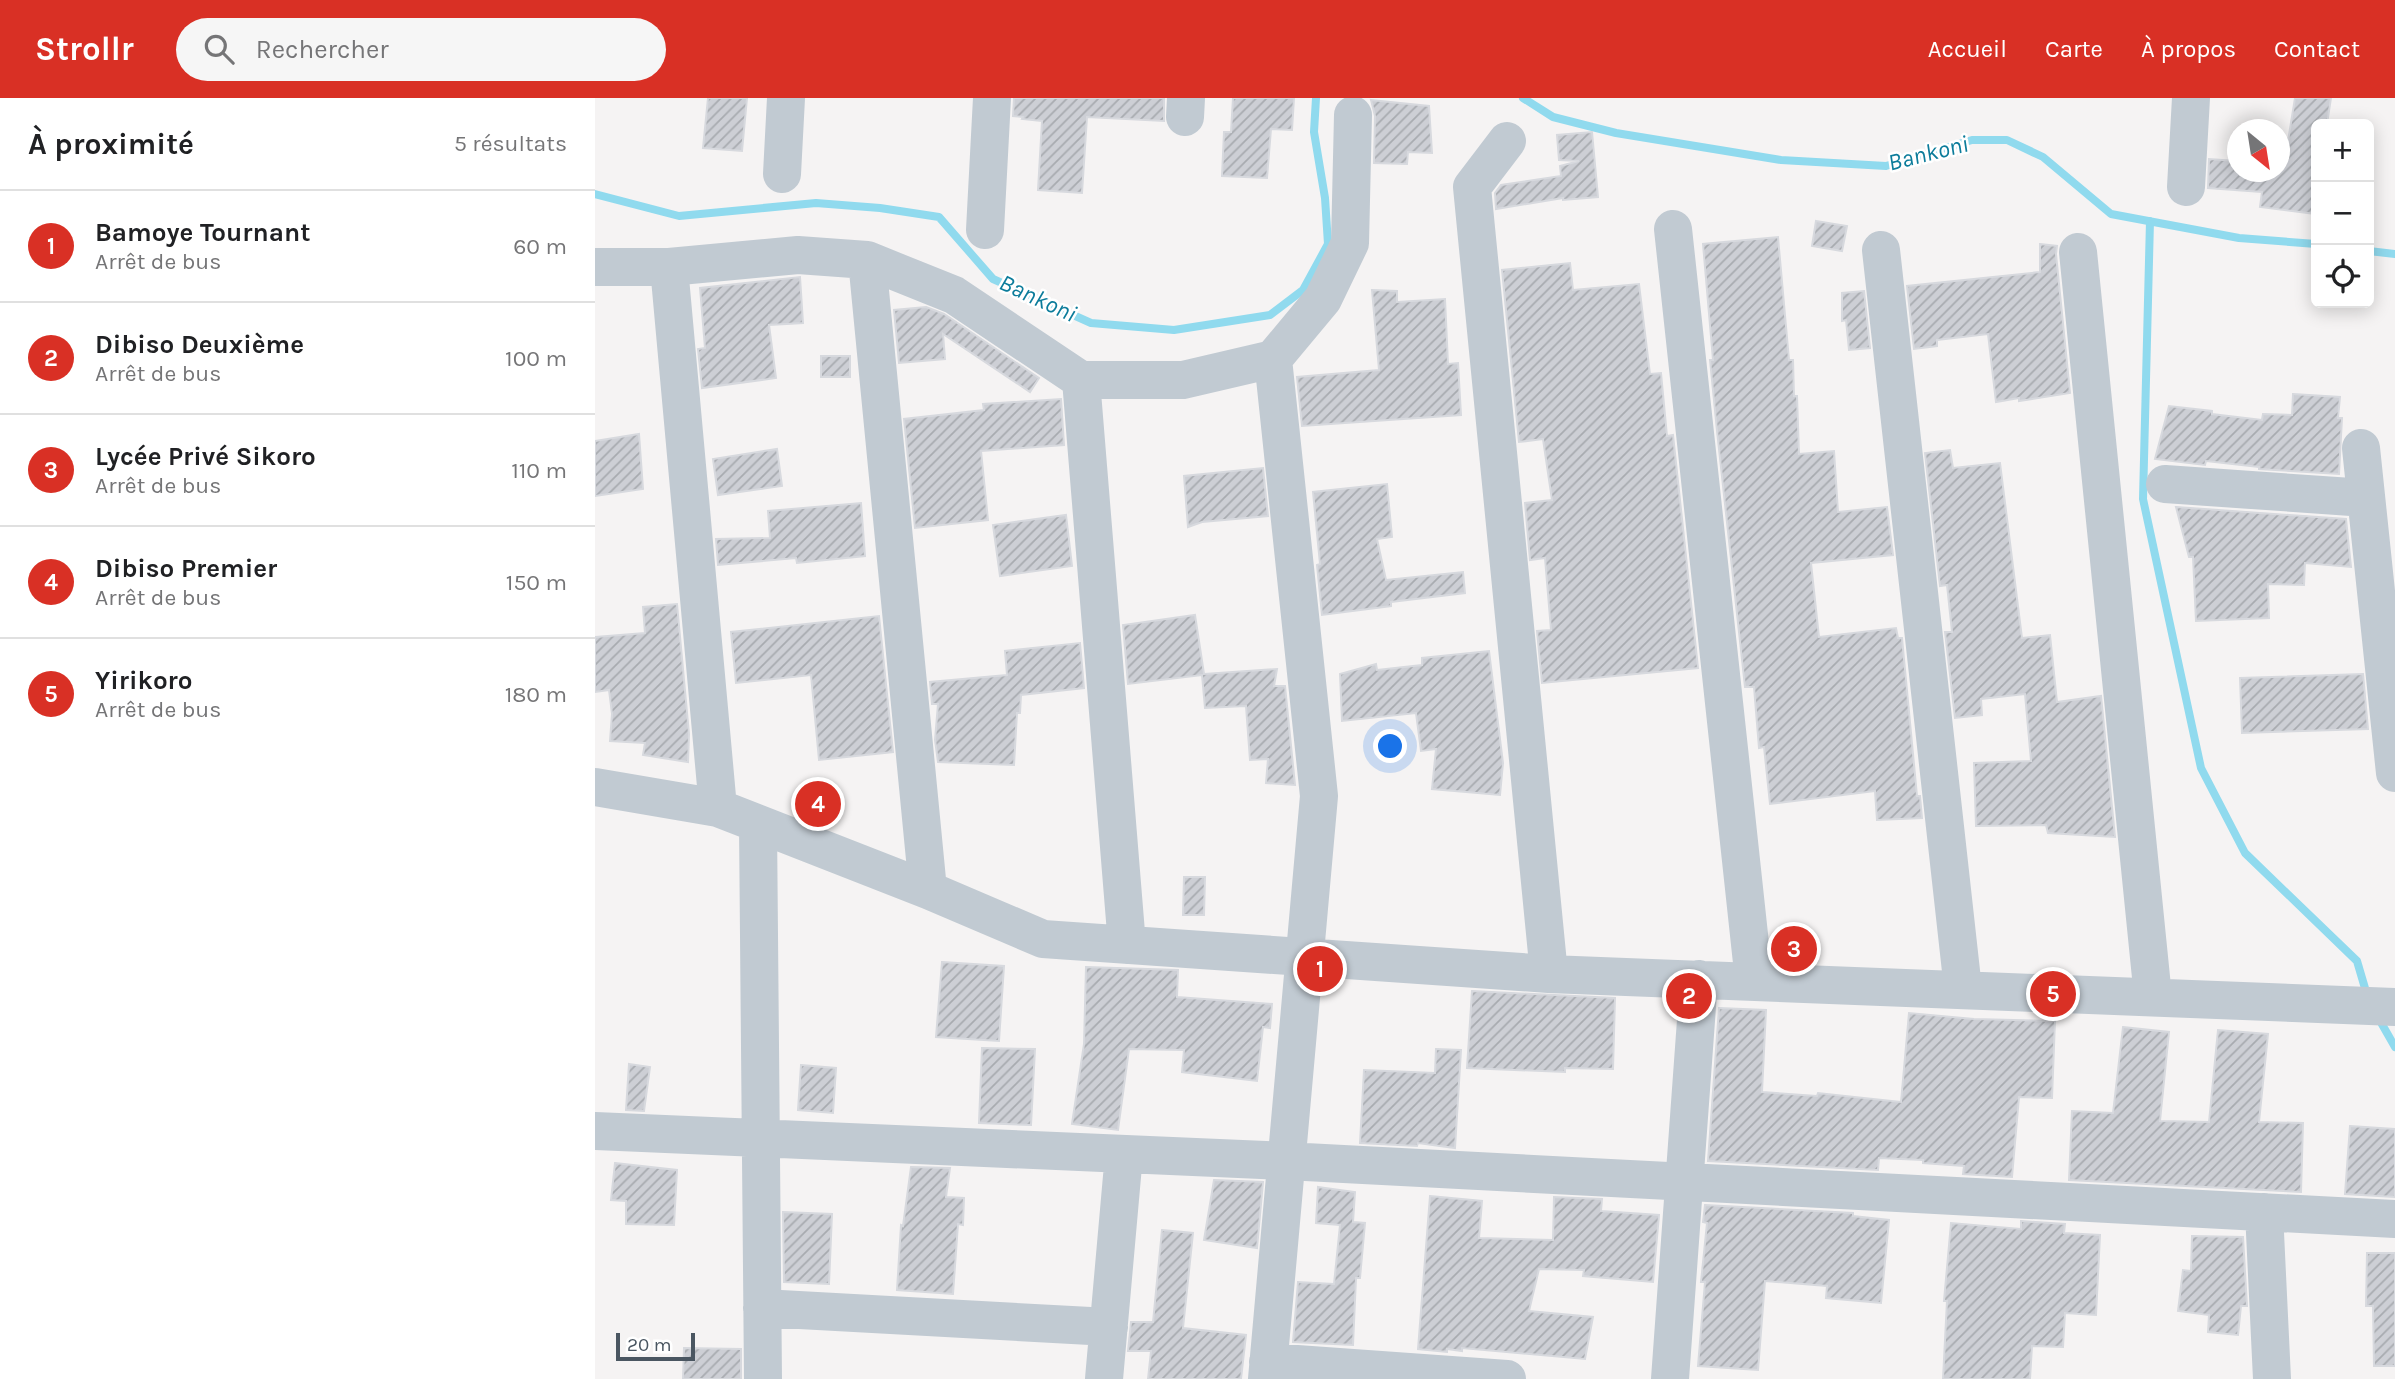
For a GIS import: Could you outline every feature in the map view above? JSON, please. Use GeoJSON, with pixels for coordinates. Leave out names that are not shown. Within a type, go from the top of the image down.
{"type":"FeatureCollection","features":[{"type":"Feature","properties":{"kind":"street"},"geometry":{"type":"LineString","coordinates":[[782,174],[786,98]]}},
{"type":"Feature","properties":{"kind":"street"},"geometry":{"type":"LineString","coordinates":[[985,230],[992,98]]}},
{"type":"Feature","properties":{"kind":"street"},"geometry":{"type":"LineString","coordinates":[[2186,187],[2191,98]]}},
{"type":"Feature","properties":{"kind":"street"},"geometry":{"type":"LineString","coordinates":[[595,267],[669,267],[798,255],[867,260],[954,295],[1081,380],[1183,380],[1273,359],[1323,299],[1350,243],[1353,115]]}},
{"type":"Feature","properties":{"kind":"street"},"geometry":{"type":"LineString","coordinates":[[1507,141],[1472,187],[1549,974]]}},
{"type":"Feature","properties":{"kind":"street"},"geometry":{"type":"LineString","coordinates":[[1673,229],[1754,981]]}},
{"type":"Feature","properties":{"kind":"street"},"geometry":{"type":"LineString","coordinates":[[1881,250],[1963,989]]}},
{"type":"Feature","properties":{"kind":"street"},"geometry":{"type":"LineString","coordinates":[[2078,253],[2154,997]]}},
{"type":"Feature","properties":{"kind":"street"},"geometry":{"type":"LineString","coordinates":[[867,260],[928,890]]}},
{"type":"Feature","properties":{"kind":"street"},"geometry":{"type":"LineString","coordinates":[[669,267],[718,808]]}},
{"type":"Feature","properties":{"kind":"street"},"geometry":{"type":"LineString","coordinates":[[1273,359],[1319,796],[1267,1371],[1507,1379]]}},
{"type":"Feature","properties":{"kind":"street"},"geometry":{"type":"LineString","coordinates":[[1081,380],[1127,945]]}},
{"type":"Feature","properties":{"kind":"street"},"geometry":{"type":"LineString","coordinates":[[2361,448],[2395,773]]}},
{"type":"Feature","properties":{"kind":"street"},"geometry":{"type":"LineString","coordinates":[[2165,484],[2366,498]]}},
{"type":"Feature","properties":{"kind":"street"},"geometry":{"type":"LineString","coordinates":[[595,787],[718,808],[928,890],[1043,939],[1549,974],[2395,1007]]}},
{"type":"Feature","properties":{"kind":"street"},"geometry":{"type":"LineString","coordinates":[[758,824],[763,1379]]}},
{"type":"Feature","properties":{"kind":"street"},"geometry":{"type":"LineString","coordinates":[[1670,1379],[1699,979]]}},
{"type":"Feature","properties":{"kind":"street"},"geometry":{"type":"LineString","coordinates":[[595,1130],[1286,1161],[2395,1219]]}},
{"type":"Feature","properties":{"kind":"street"},"geometry":{"type":"LineString","coordinates":[[1104,1379],[1124,1154]]}},
{"type":"Feature","properties":{"kind":"street"},"geometry":{"type":"LineString","coordinates":[[2264,1212],[2272,1379]]}},
{"type":"Feature","properties":{"kind":"street"},"geometry":{"type":"LineString","coordinates":[[762,1308],[1109,1327]]}},
{"type":"Feature","properties":{"kind":"building"},"geometry":{"type":"Polygon","coordinates":[[[708,98],[747,98],[742,151],[703,148],[708,98]]]}},
{"type":"Feature","properties":{"kind":"building"},"geometry":{"type":"Polygon","coordinates":[[[1014,98],[1164,98],[1164,121],[1087,117],[1082,193],[1038,190],[1042,121],[1013,116],[1014,98]]]}},
{"type":"Feature","properties":{"kind":"building"},"geometry":{"type":"Polygon","coordinates":[[[1233,98],[1294,98],[1292,130],[1271,129],[1267,178],[1222,176],[1224,132],[1231,132],[1233,98]]]}},
{"type":"Feature","properties":{"kind":"building"},"geometry":{"type":"Polygon","coordinates":[[[2295,98],[2331,98],[2328,119],[2311,119],[2311,213],[2260,207],[2262,192],[2208,188],[2209,159],[2227,160],[2227,182],[2290,182],[2290,129],[2295,98]]]}},
{"type":"Feature","properties":{"kind":"building"},"geometry":{"type":"Polygon","coordinates":[[[1371,100],[1429,106],[1432,153],[1408,152],[1407,164],[1374,163],[1375,116],[1371,100]]]}},
{"type":"Feature","properties":{"kind":"building"},"geometry":{"type":"Polygon","coordinates":[[[1592,132],[1598,197],[1563,198],[1496,209],[1495,193],[1501,185],[1561,176],[1560,166],[1579,161],[1559,160],[1557,135],[1592,132]]]}},
{"type":"Feature","properties":{"kind":"building"},"geometry":{"type":"Polygon","coordinates":[[[1816,221],[1847,226],[1842,251],[1812,246],[1816,221]]]}},
{"type":"Feature","properties":{"kind":"building"},"geometry":{"type":"Polygon","coordinates":[[[1778,237],[1789,360],[1793,360],[1794,396],[1797,396],[1799,454],[1834,451],[1838,512],[1887,507],[1893,555],[1811,563],[1819,637],[1896,628],[1898,638],[1902,638],[1917,796],[1920,796],[1922,818],[1877,820],[1875,791],[1770,804],[1764,747],[1759,748],[1754,687],[1745,687],[1710,360],[1713,360],[1703,244],[1778,237]]]}},
{"type":"Feature","properties":{"kind":"building"},"geometry":{"type":"Polygon","coordinates":[[[2040,244],[2057,246],[2070,393],[1996,402],[1988,334],[1937,340],[1937,346],[1914,349],[1907,286],[2040,272],[2040,244]]]}},
{"type":"Feature","properties":{"kind":"building"},"geometry":{"type":"Polygon","coordinates":[[[1570,263],[1573,290],[1639,284],[1650,374],[1661,373],[1667,436],[1673,435],[1698,668],[1542,683],[1537,631],[1551,630],[1545,558],[1530,560],[1525,503],[1552,500],[1543,439],[1519,442],[1502,270],[1570,263]]]}},
{"type":"Feature","properties":{"kind":"building"},"geometry":{"type":"Polygon","coordinates":[[[800,277],[803,323],[769,325],[776,378],[702,388],[698,349],[705,348],[700,288],[800,277]]]}},
{"type":"Feature","properties":{"kind":"building"},"geometry":{"type":"Polygon","coordinates":[[[1372,290],[1397,291],[1397,302],[1445,299],[1448,364],[1458,363],[1461,415],[1302,426],[1297,377],[1379,370],[1372,290]]]}},
{"type":"Feature","properties":{"kind":"building"},"geometry":{"type":"Polygon","coordinates":[[[1864,291],[1870,348],[1849,350],[1846,320],[1842,321],[1842,293],[1864,291]]]}},
{"type":"Feature","properties":{"kind":"building"},"geometry":{"type":"Polygon","coordinates":[[[926,307],[944,314],[1039,378],[1030,392],[943,334],[945,359],[899,363],[894,310],[926,307]]]}},
{"type":"Feature","properties":{"kind":"building"},"geometry":{"type":"Polygon","coordinates":[[[821,356],[850,356],[850,377],[821,377],[821,356]]]}},
{"type":"Feature","properties":{"kind":"building"},"geometry":{"type":"Polygon","coordinates":[[[2293,394],[2340,397],[2338,418],[2342,418],[2339,474],[2259,469],[2206,461],[2205,465],[2155,459],[2169,406],[2262,420],[2263,414],[2292,415],[2293,394]]]}},
{"type":"Feature","properties":{"kind":"building"},"geometry":{"type":"Polygon","coordinates":[[[1061,399],[1064,445],[981,451],[988,520],[915,528],[904,419],[984,410],[983,404],[1061,399]]]}},
{"type":"Feature","properties":{"kind":"building"},"geometry":{"type":"Polygon","coordinates":[[[639,434],[643,489],[595,496],[595,441],[639,434]]]}},
{"type":"Feature","properties":{"kind":"building"},"geometry":{"type":"Polygon","coordinates":[[[777,449],[782,486],[718,495],[713,459],[777,449]]]}},
{"type":"Feature","properties":{"kind":"building"},"geometry":{"type":"Polygon","coordinates":[[[1950,450],[1953,468],[2000,463],[2022,638],[2050,635],[2057,702],[2101,696],[2115,837],[2048,833],[2046,825],[1976,826],[1974,763],[2031,761],[2025,694],[1981,699],[1982,715],[1955,718],[1945,632],[1952,632],[1947,585],[1940,586],[1925,453],[1950,450]]]}},
{"type":"Feature","properties":{"kind":"building"},"geometry":{"type":"Polygon","coordinates":[[[1263,468],[1268,516],[1202,522],[1188,527],[1184,476],[1263,468]]]}},
{"type":"Feature","properties":{"kind":"building"},"geometry":{"type":"Polygon","coordinates":[[[1387,484],[1392,537],[1377,539],[1386,580],[1463,572],[1465,593],[1391,602],[1391,606],[1322,615],[1313,492],[1387,484]]]}},
{"type":"Feature","properties":{"kind":"building"},"geometry":{"type":"Polygon","coordinates":[[[861,503],[865,556],[797,563],[796,558],[718,565],[716,539],[770,538],[768,511],[861,503]]]}},
{"type":"Feature","properties":{"kind":"building"},"geometry":{"type":"Polygon","coordinates":[[[2176,507],[2346,519],[2351,567],[2305,563],[2304,585],[2268,584],[2269,618],[2196,621],[2193,557],[2189,557],[2176,507]]]}},
{"type":"Feature","properties":{"kind":"building"},"geometry":{"type":"Polygon","coordinates":[[[1066,515],[1072,566],[1000,576],[993,525],[1066,515]]]}},
{"type":"Feature","properties":{"kind":"building"},"geometry":{"type":"Polygon","coordinates":[[[677,604],[689,734],[688,762],[643,755],[645,743],[610,741],[612,714],[609,690],[595,692],[595,637],[645,633],[643,607],[677,604]]]}},
{"type":"Feature","properties":{"kind":"building"},"geometry":{"type":"Polygon","coordinates":[[[1195,615],[1204,674],[1277,669],[1274,686],[1285,686],[1295,785],[1266,783],[1268,759],[1250,760],[1246,706],[1205,708],[1202,675],[1128,684],[1123,625],[1195,615]]]}},
{"type":"Feature","properties":{"kind":"building"},"geometry":{"type":"Polygon","coordinates":[[[879,616],[893,752],[819,760],[811,675],[736,683],[731,632],[879,616]]]}},
{"type":"Feature","properties":{"kind":"building"},"geometry":{"type":"Polygon","coordinates":[[[1080,643],[1084,688],[1021,695],[1020,713],[1017,713],[1014,765],[938,762],[935,740],[938,704],[932,704],[930,682],[1007,675],[1005,651],[1080,643]]]}},
{"type":"Feature","properties":{"kind":"building"},"geometry":{"type":"Polygon","coordinates":[[[1489,651],[1503,763],[1500,795],[1432,789],[1436,749],[1421,751],[1416,713],[1342,721],[1340,674],[1376,664],[1377,670],[1422,665],[1422,658],[1489,651]]]}},
{"type":"Feature","properties":{"kind":"building"},"geometry":{"type":"Polygon","coordinates":[[[2363,674],[2368,729],[2242,733],[2240,678],[2363,674]]]}},
{"type":"Feature","properties":{"kind":"building"},"geometry":{"type":"Polygon","coordinates":[[[1184,877],[1205,877],[1204,915],[1183,915],[1184,877]]]}},
{"type":"Feature","properties":{"kind":"building"},"geometry":{"type":"Polygon","coordinates":[[[942,962],[1004,966],[999,1041],[936,1037],[942,962]]]}},
{"type":"Feature","properties":{"kind":"building"},"geometry":{"type":"Polygon","coordinates":[[[1086,967],[1178,970],[1177,997],[1272,1004],[1270,1028],[1263,1027],[1257,1081],[1182,1072],[1184,1050],[1129,1049],[1118,1130],[1072,1124],[1084,1044],[1086,967]]]}},
{"type":"Feature","properties":{"kind":"building"},"geometry":{"type":"Polygon","coordinates":[[[1472,991],[1615,998],[1613,1069],[1565,1068],[1565,1072],[1467,1068],[1472,991]]]}},
{"type":"Feature","properties":{"kind":"building"},"geometry":{"type":"Polygon","coordinates":[[[1719,1008],[1766,1010],[1762,1092],[1817,1096],[1818,1093],[1901,1102],[1909,1013],[1974,1019],[2055,1021],[2052,1098],[2019,1097],[2012,1177],[1963,1174],[1964,1166],[1923,1163],[1923,1160],[1879,1158],[1878,1170],[1708,1161],[1719,1008]]]}},
{"type":"Feature","properties":{"kind":"building"},"geometry":{"type":"Polygon","coordinates":[[[2123,1027],[2169,1032],[2160,1121],[2209,1122],[2218,1030],[2268,1034],[2259,1122],[2303,1123],[2301,1192],[2069,1180],[2072,1111],[2113,1113],[2123,1027]]]}},
{"type":"Feature","properties":{"kind":"building"},"geometry":{"type":"Polygon","coordinates":[[[982,1048],[1035,1049],[1031,1125],[979,1123],[982,1048]]]}},
{"type":"Feature","properties":{"kind":"building"},"geometry":{"type":"Polygon","coordinates":[[[1436,1049],[1461,1050],[1455,1148],[1418,1143],[1417,1146],[1360,1143],[1364,1070],[1435,1073],[1436,1049]]]}},
{"type":"Feature","properties":{"kind":"building"},"geometry":{"type":"Polygon","coordinates":[[[629,1064],[650,1067],[644,1111],[626,1110],[629,1064]]]}},
{"type":"Feature","properties":{"kind":"building"},"geometry":{"type":"Polygon","coordinates":[[[801,1065],[836,1068],[833,1113],[798,1110],[801,1065]]]}},
{"type":"Feature","properties":{"kind":"building"},"geometry":{"type":"Polygon","coordinates":[[[2350,1126],[2395,1129],[2395,1197],[2345,1194],[2350,1126]]]}},
{"type":"Feature","properties":{"kind":"building"},"geometry":{"type":"Polygon","coordinates":[[[615,1163],[677,1170],[674,1225],[626,1224],[626,1201],[611,1200],[615,1163]]]}},
{"type":"Feature","properties":{"kind":"building"},"geometry":{"type":"Polygon","coordinates":[[[911,1167],[950,1168],[946,1197],[964,1198],[963,1225],[958,1224],[953,1294],[897,1290],[901,1225],[903,1226],[911,1167]]]}},
{"type":"Feature","properties":{"kind":"building"},"geometry":{"type":"Polygon","coordinates":[[[1214,1180],[1263,1182],[1257,1248],[1204,1240],[1214,1180]]]}},
{"type":"Feature","properties":{"kind":"building"},"geometry":{"type":"Polygon","coordinates":[[[1318,1187],[1355,1192],[1353,1222],[1365,1223],[1360,1278],[1356,1278],[1353,1345],[1293,1342],[1298,1282],[1334,1284],[1340,1225],[1316,1223],[1318,1187]]]}},
{"type":"Feature","properties":{"kind":"building"},"geometry":{"type":"Polygon","coordinates":[[[1430,1196],[1482,1201],[1479,1238],[1553,1240],[1554,1197],[1602,1199],[1601,1211],[1659,1215],[1653,1282],[1583,1276],[1584,1270],[1539,1269],[1529,1311],[1593,1317],[1585,1359],[1462,1348],[1462,1351],[1447,1349],[1447,1352],[1418,1349],[1430,1196]]]}},
{"type":"Feature","properties":{"kind":"building"},"geometry":{"type":"Polygon","coordinates":[[[1705,1205],[1853,1213],[1853,1216],[1889,1220],[1881,1303],[1826,1298],[1827,1286],[1765,1281],[1758,1370],[1698,1366],[1705,1282],[1701,1282],[1707,1223],[1703,1222],[1705,1205]]]}},
{"type":"Feature","properties":{"kind":"building"},"geometry":{"type":"Polygon","coordinates":[[[783,1212],[832,1214],[829,1284],[784,1282],[783,1212]]]}},
{"type":"Feature","properties":{"kind":"building"},"geometry":{"type":"Polygon","coordinates":[[[2021,1221],[2065,1224],[2064,1233],[2100,1235],[2096,1315],[2065,1313],[2063,1347],[2032,1346],[2030,1379],[1943,1379],[1947,1301],[1944,1301],[1951,1223],[2021,1229],[2021,1221]]]}},
{"type":"Feature","properties":{"kind":"building"},"geometry":{"type":"Polygon","coordinates":[[[1162,1230],[1193,1233],[1183,1328],[1246,1335],[1241,1379],[1148,1379],[1151,1351],[1128,1351],[1131,1322],[1153,1322],[1162,1230]]]}},
{"type":"Feature","properties":{"kind":"building"},"geometry":{"type":"Polygon","coordinates":[[[2192,1236],[2243,1237],[2247,1306],[2241,1306],[2238,1335],[2208,1332],[2209,1315],[2178,1311],[2183,1270],[2191,1271],[2192,1236]]]}},
{"type":"Feature","properties":{"kind":"building"},"geometry":{"type":"Polygon","coordinates":[[[2367,1253],[2395,1253],[2395,1366],[2374,1366],[2373,1306],[2366,1306],[2367,1253]]]}},
{"type":"Feature","properties":{"kind":"building"},"geometry":{"type":"Polygon","coordinates":[[[684,1348],[741,1349],[741,1379],[683,1379],[684,1348]]]}},
{"type":"Feature","properties":{"kind":"waterway","name":"Bankoni"},"geometry":{"type":"LineString","coordinates":[[595,194],[679,216],[816,203],[880,208],[939,217],[993,279],[1091,323],[1174,330],[1270,315],[1303,290],[1328,244],[1325,198],[1314,132],[1316,98]]}},
{"type":"Feature","properties":{"kind":"waterway","name":"Bankoni"},"geometry":{"type":"LineString","coordinates":[[1523,98],[1553,117],[1616,133],[1781,160],[1886,166],[1972,140],[2007,140],[2043,157],[2111,214],[2239,238],[2311,244]]}},
{"type":"Feature","properties":{"kind":"waterway"},"geometry":{"type":"LineString","coordinates":[[2150,221],[2143,499],[2201,768],[2245,853],[2357,961],[2367,995]]}},
{"type":"Feature","properties":{"kind":"waterway","name":"Bankoni"},"geometry":{"type":"LineString","coordinates":[[2374,252],[2395,254]]}},
{"type":"Feature","properties":{"kind":"waterway"},"geometry":{"type":"LineString","coordinates":[[2379,1019],[2395,1047]]}},
{"type":"Feature","properties":{"kind":"place","name":"Dibiso Premier"},"geometry":{"type":"Point","coordinates":[818,804]}},
{"type":"Feature","properties":{"kind":"place","name":"Lycée Privé Sikoro"},"geometry":{"type":"Point","coordinates":[1794,949]}},
{"type":"Feature","properties":{"kind":"place","name":"Bamoye Tournant"},"geometry":{"type":"Point","coordinates":[1320,969]}},
{"type":"Feature","properties":{"kind":"place","name":"Yirikoro"},"geometry":{"type":"Point","coordinates":[2053,994]}},
{"type":"Feature","properties":{"kind":"place","name":"Dibiso Deuxième"},"geometry":{"type":"Point","coordinates":[1689,996]}}]}
